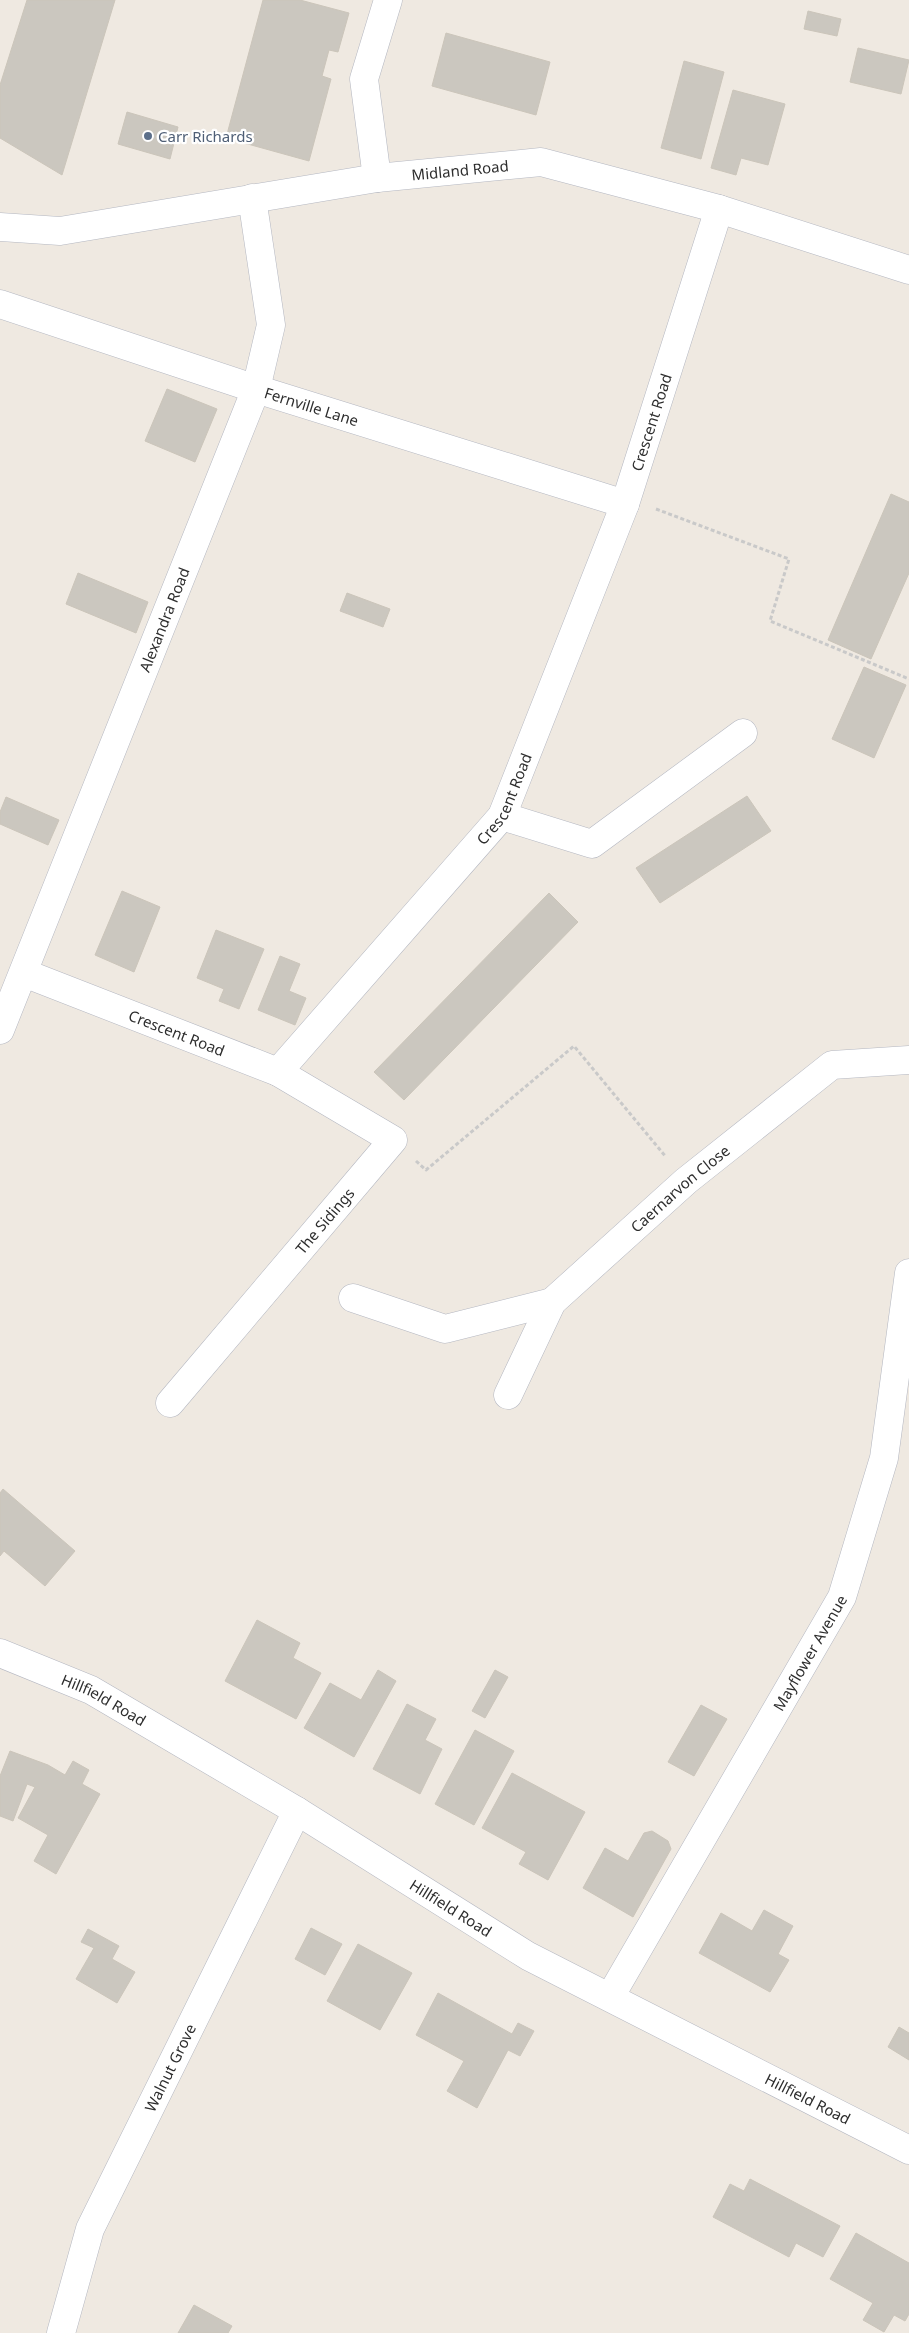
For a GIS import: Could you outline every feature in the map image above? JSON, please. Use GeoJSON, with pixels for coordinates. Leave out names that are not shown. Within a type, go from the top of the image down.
{"type":"FeatureCollection","features":[{"type":"Feature","properties":{"kind":"street"},"geometry":{"type":"LineString","coordinates":[[377,178],[364,79],[388,0]]}},
{"type":"Feature","properties":{"kind":"street","name":"Midland Road"},"geometry":{"type":"LineString","coordinates":[[0,227],[60,231],[377,178],[541,162],[719,209],[909,270]]}},
{"type":"Feature","properties":{"kind":"street","name":"Alexandra Road"},"geometry":{"type":"LineString","coordinates":[[0,1030],[256,389],[271,325],[252,198]]}},
{"type":"Feature","properties":{"kind":"street","name":"Crescent Road"},"geometry":{"type":"LineString","coordinates":[[24,973],[278,1072],[502,816],[625,504],[719,209]]}},
{"type":"Feature","properties":{"kind":"street","name":"Fernville Lane"},"geometry":{"type":"LineString","coordinates":[[0,304],[256,389],[625,504]]}},
{"type":"Feature","properties":{"kind":"street"},"geometry":{"type":"LineString","coordinates":[[502,816],[592,844],[743,733]]}},
{"type":"Feature","properties":{"kind":"street","name":"Caernarvon Close"},"geometry":{"type":"LineString","coordinates":[[508,1395],[552,1302],[686,1181],[832,1065],[909,1060]]}},
{"type":"Feature","properties":{"kind":"street","name":"The Sidings"},"geometry":{"type":"LineString","coordinates":[[170,1403],[393,1140],[278,1072]]}},
{"type":"Feature","properties":{"kind":"street","name":"Mayflower Avenue"},"geometry":{"type":"LineString","coordinates":[[610,1997],[842,1597],[884,1458],[909,1273]]}},
{"type":"Feature","properties":{"kind":"street"},"geometry":{"type":"LineString","coordinates":[[353,1298],[445,1329],[552,1302]]}},
{"type":"Feature","properties":{"kind":"street","name":"Hillfield Road"},"geometry":{"type":"LineString","coordinates":[[0,1652],[91,1690],[297,1811],[528,1956],[909,2150]]}},
{"type":"Feature","properties":{"kind":"street","name":"Walnut Grove"},"geometry":{"type":"LineString","coordinates":[[61,2333],[90,2229],[297,1811]]}},
{"type":"Feature","properties":{"kind":"path"},"geometry":{"type":"LineString","coordinates":[[625,504],[656,509],[789,559],[770,621],[909,678]]}},
{"type":"Feature","properties":{"kind":"path"},"geometry":{"type":"LineString","coordinates":[[426,1170],[574,1046],[686,1181]]}},
{"type":"Feature","properties":{"kind":"building"},"geometry":{"type":"Polygon","coordinates":[[[27,0],[115,0],[62,175],[0,138],[0,85],[27,0]]]}},
{"type":"Feature","properties":{"kind":"building"},"geometry":{"type":"Polygon","coordinates":[[[263,0],[300,0],[349,13],[338,52],[329,50],[322,76],[331,79],[309,161],[226,138],[263,0]]]}},
{"type":"Feature","properties":{"kind":"building"},"geometry":{"type":"Polygon","coordinates":[[[808,11],[841,19],[837,36],[804,29],[808,11]]]}},
{"type":"Feature","properties":{"kind":"building"},"geometry":{"type":"Polygon","coordinates":[[[446,33],[550,62],[536,115],[432,86],[446,33]]]}},
{"type":"Feature","properties":{"kind":"building"},"geometry":{"type":"Polygon","coordinates":[[[858,48],[909,60],[901,94],[850,82],[858,48]]]}},
{"type":"Feature","properties":{"kind":"building"},"geometry":{"type":"Polygon","coordinates":[[[684,61],[724,72],[701,159],[661,148],[684,61]]]}},
{"type":"Feature","properties":{"kind":"building"},"geometry":{"type":"Polygon","coordinates":[[[733,90],[785,104],[768,165],[741,158],[736,175],[711,168],[733,90]]]}},
{"type":"Feature","properties":{"kind":"building"},"geometry":{"type":"Polygon","coordinates":[[[127,112],[178,127],[170,159],[118,144],[127,112]]]}},
{"type":"Feature","properties":{"kind":"building"},"geometry":{"type":"Polygon","coordinates":[[[167,389],[217,409],[195,462],[145,441],[167,389]]]}},
{"type":"Feature","properties":{"kind":"building"},"geometry":{"type":"Polygon","coordinates":[[[891,494],[909,502],[909,573],[871,659],[828,640],[891,494]]]}},
{"type":"Feature","properties":{"kind":"building"},"geometry":{"type":"Polygon","coordinates":[[[78,573],[148,602],[136,633],[66,604],[78,573]]]}},
{"type":"Feature","properties":{"kind":"building"},"geometry":{"type":"Polygon","coordinates":[[[347,593],[390,609],[383,627],[340,611],[347,593]]]}},
{"type":"Feature","properties":{"kind":"building"},"geometry":{"type":"Polygon","coordinates":[[[864,667],[906,685],[874,758],[832,739],[864,667]]]}},
{"type":"Feature","properties":{"kind":"building"},"geometry":{"type":"Polygon","coordinates":[[[747,796],[771,831],[660,903],[636,868],[747,796]]]}},
{"type":"Feature","properties":{"kind":"building"},"geometry":{"type":"Polygon","coordinates":[[[6,797],[59,820],[48,845],[0,824],[0,812],[6,797]]]}},
{"type":"Feature","properties":{"kind":"building"},"geometry":{"type":"Polygon","coordinates":[[[122,891],[160,907],[134,972],[95,955],[122,891]]]}},
{"type":"Feature","properties":{"kind":"building"},"geometry":{"type":"Polygon","coordinates":[[[549,893],[578,922],[404,1100],[374,1072],[549,893]]]}},
{"type":"Feature","properties":{"kind":"building"},"geometry":{"type":"Polygon","coordinates":[[[216,930],[264,949],[239,1009],[219,1001],[224,989],[197,978],[216,930]]]}},
{"type":"Feature","properties":{"kind":"building"},"geometry":{"type":"Polygon","coordinates":[[[280,956],[300,964],[289,991],[306,998],[295,1025],[258,1010],[280,956]]]}},
{"type":"Feature","properties":{"kind":"building"},"geometry":{"type":"Polygon","coordinates":[[[3,1489],[75,1551],[45,1586],[4,1551],[0,1556],[0,1493],[3,1489]]]}},
{"type":"Feature","properties":{"kind":"building"},"geometry":{"type":"Polygon","coordinates":[[[257,1620],[300,1643],[293,1658],[321,1673],[296,1719],[225,1681],[257,1620]]]}},
{"type":"Feature","properties":{"kind":"building"},"geometry":{"type":"Polygon","coordinates":[[[378,1670],[396,1681],[354,1757],[304,1728],[330,1683],[361,1700],[378,1670]]]}},
{"type":"Feature","properties":{"kind":"building"},"geometry":{"type":"Polygon","coordinates":[[[495,1670],[508,1677],[485,1718],[472,1711],[495,1670]]]}},
{"type":"Feature","properties":{"kind":"building"},"geometry":{"type":"Polygon","coordinates":[[[407,1704],[436,1719],[425,1740],[442,1749],[420,1794],[373,1769],[407,1704]]]}},
{"type":"Feature","properties":{"kind":"building"},"geometry":{"type":"Polygon","coordinates":[[[701,1705],[727,1719],[694,1776],[668,1762],[701,1705]]]}},
{"type":"Feature","properties":{"kind":"building"},"geometry":{"type":"Polygon","coordinates":[[[475,1730],[514,1751],[474,1825],[435,1804],[475,1730]]]}},
{"type":"Feature","properties":{"kind":"building"},"geometry":{"type":"Polygon","coordinates":[[[10,1751],[48,1765],[65,1775],[73,1761],[89,1770],[82,1784],[100,1794],[56,1874],[34,1861],[48,1835],[18,1818],[35,1787],[27,1784],[13,1821],[0,1816],[0,1776],[10,1751]]]}},
{"type":"Feature","properties":{"kind":"building"},"geometry":{"type":"Polygon","coordinates":[[[512,1773],[585,1812],[548,1880],[519,1864],[526,1852],[482,1828],[512,1773]]]}},
{"type":"Feature","properties":{"kind":"building"},"geometry":{"type":"Polygon","coordinates":[[[652,1831],[668,1841],[671,1849],[633,1917],[583,1888],[605,1848],[628,1861],[644,1833],[652,1831]]]}},
{"type":"Feature","properties":{"kind":"building"},"geometry":{"type":"Polygon","coordinates":[[[764,1910],[793,1926],[778,1954],[789,1960],[770,1992],[699,1953],[721,1913],[752,1931],[764,1910]]]}},
{"type":"Feature","properties":{"kind":"building"},"geometry":{"type":"Polygon","coordinates":[[[311,1928],[342,1944],[325,1975],[295,1959],[311,1928]]]}},
{"type":"Feature","properties":{"kind":"building"},"geometry":{"type":"Polygon","coordinates":[[[88,1929],[119,1946],[112,1959],[135,1972],[117,2003],[76,1979],[94,1948],[81,1942],[88,1929]]]}},
{"type":"Feature","properties":{"kind":"building"},"geometry":{"type":"Polygon","coordinates":[[[358,1944],[412,1973],[380,2030],[327,2001],[358,1944]]]}},
{"type":"Feature","properties":{"kind":"building"},"geometry":{"type":"Polygon","coordinates":[[[438,1993],[512,2034],[518,2023],[534,2031],[520,2056],[508,2050],[477,2108],[447,2091],[464,2061],[416,2035],[438,1993]]]}},
{"type":"Feature","properties":{"kind":"building"},"geometry":{"type":"Polygon","coordinates":[[[899,2027],[909,2033],[909,2060],[888,2047],[899,2027]]]}},
{"type":"Feature","properties":{"kind":"building"},"geometry":{"type":"Polygon","coordinates":[[[750,2179],[840,2226],[823,2257],[796,2243],[789,2257],[713,2217],[730,2184],[744,2191],[750,2179]]]}},
{"type":"Feature","properties":{"kind":"building"},"geometry":{"type":"Polygon","coordinates":[[[856,2233],[909,2263],[909,2314],[905,2321],[894,2315],[884,2332],[863,2320],[873,2303],[830,2279],[856,2233]]]}},
{"type":"Feature","properties":{"kind":"building"},"geometry":{"type":"Polygon","coordinates":[[[194,2305],[232,2326],[228,2333],[178,2333],[194,2305]]]}},
{"type":"Feature","properties":{"kind":"place","name":"Carr Richards"},"geometry":{"type":"Point","coordinates":[148,136]}}]}
